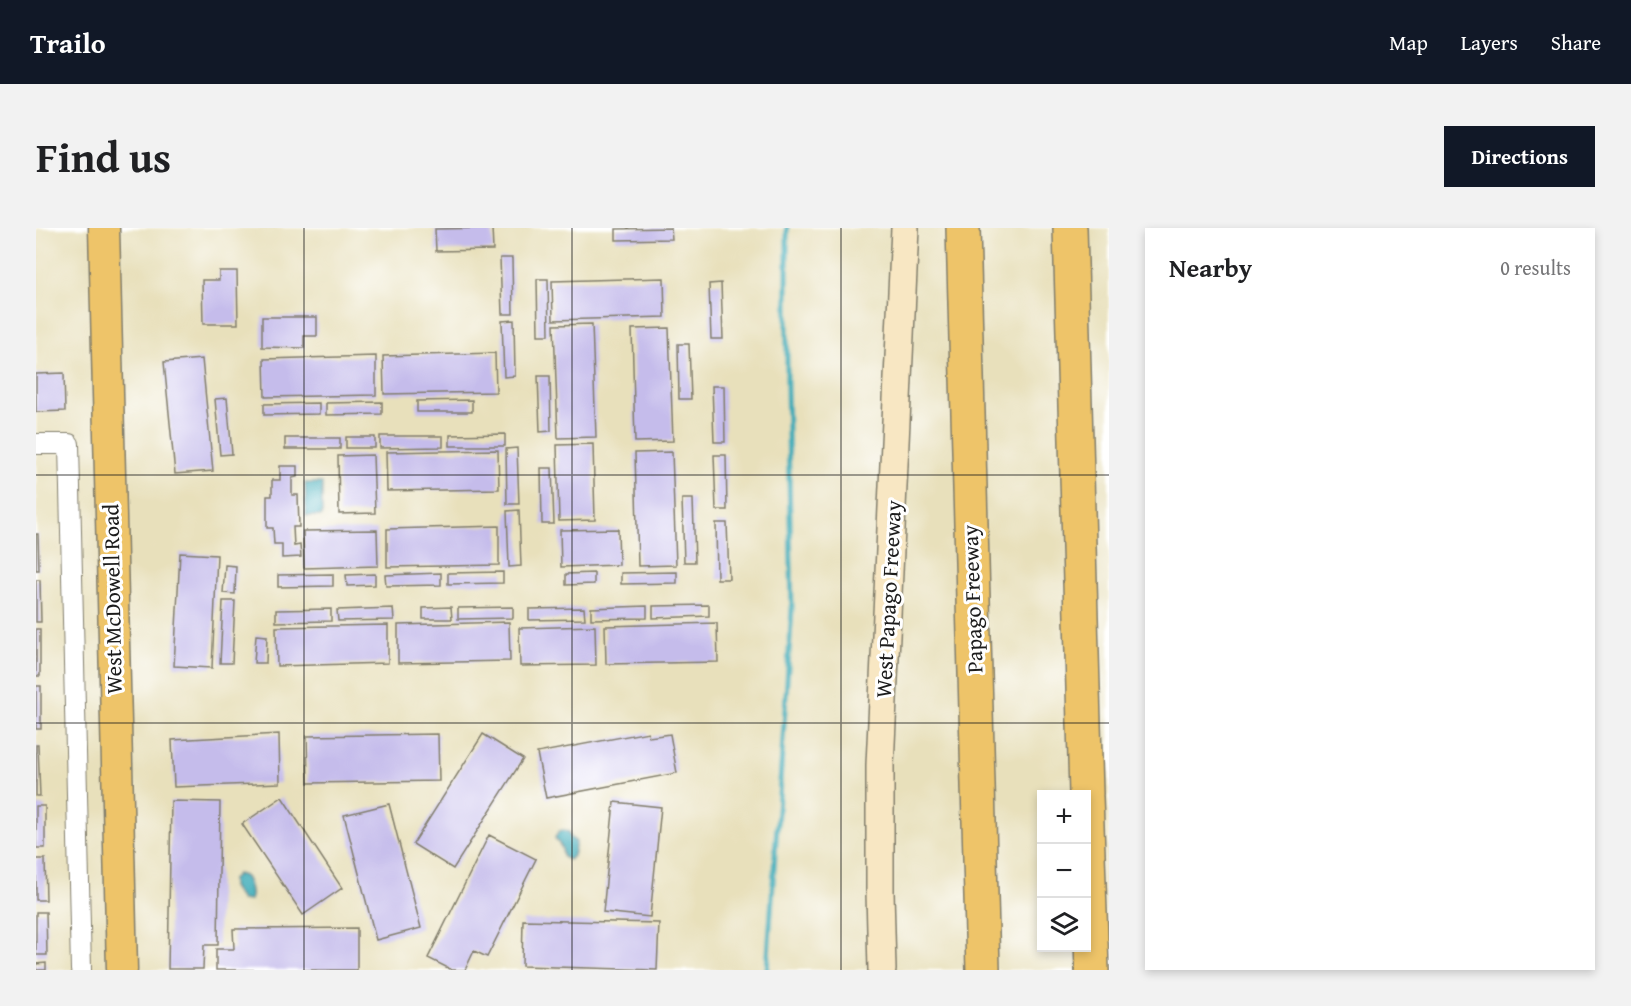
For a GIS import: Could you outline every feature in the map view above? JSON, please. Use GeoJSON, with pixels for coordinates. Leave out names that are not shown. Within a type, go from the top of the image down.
{"type":"FeatureCollection","features":[{"type":"Feature","properties":{"kind":"highway","name":"Papago Freeway"},"geometry":{"type":"LineString","coordinates":[[963,228],[983,970]]}},
{"type":"Feature","properties":{"kind":"highway"},"geometry":{"type":"LineString","coordinates":[[1070,228],[1086,790]]}},
{"type":"Feature","properties":{"kind":"highway"},"geometry":{"type":"LineString","coordinates":[[1088,844],[1092,970]]}},
{"type":"Feature","properties":{"kind":"main road","name":"West McDowell Road"},"geometry":{"type":"LineString","coordinates":[[104,228],[122,970]]}},
{"type":"Feature","properties":{"kind":"main road","name":"West Papago Freeway"},"geometry":{"type":"LineString","coordinates":[[882,970],[881,754],[905,228]]}},
{"type":"Feature","properties":{"kind":"street","name":"West McDowell Road"},"geometry":{"type":"LineString","coordinates":[[36,444],[69,444],[81,970]]}},
{"type":"Feature","properties":{"kind":"water"},"geometry":{"type":"Polygon","coordinates":[[[305,483],[322,483],[322,516],[306,516],[305,483]]]}},
{"type":"Feature","properties":{"kind":"water"},"geometry":{"type":"Polygon","coordinates":[[[559,831],[569,832],[570,837],[576,842],[573,856],[569,860],[563,857],[562,848],[555,838],[559,831]]]}},
{"type":"Feature","properties":{"kind":"water"},"geometry":{"type":"Polygon","coordinates":[[[237,874],[244,876],[247,881],[250,892],[249,901],[241,900],[232,887],[232,879],[237,874]]]}},
{"type":"Feature","properties":{"kind":"building"},"geometry":{"type":"Polygon","coordinates":[[[492,228],[493,250],[436,251],[435,229],[492,228]]]}},
{"type":"Feature","properties":{"kind":"building"},"geometry":{"type":"Polygon","coordinates":[[[671,228],[672,239],[616,240],[616,229],[671,228]]]}},
{"type":"Feature","properties":{"kind":"building"},"geometry":{"type":"Polygon","coordinates":[[[500,258],[512,258],[513,314],[502,314],[500,258]]]}},
{"type":"Feature","properties":{"kind":"building"},"geometry":{"type":"Polygon","coordinates":[[[219,271],[237,271],[238,324],[203,324],[202,280],[219,280],[219,271]]]}},
{"type":"Feature","properties":{"kind":"building"},"geometry":{"type":"Polygon","coordinates":[[[664,278],[665,317],[553,320],[552,281],[664,278]]]}},
{"type":"Feature","properties":{"kind":"building"},"geometry":{"type":"Polygon","coordinates":[[[537,279],[548,279],[549,335],[538,335],[537,279]]]}},
{"type":"Feature","properties":{"kind":"building"},"geometry":{"type":"Polygon","coordinates":[[[721,283],[723,339],[711,339],[709,284],[721,283]]]}},
{"type":"Feature","properties":{"kind":"building"},"geometry":{"type":"Polygon","coordinates":[[[262,317],[317,317],[317,336],[304,336],[304,348],[262,347],[262,317]]]}},
{"type":"Feature","properties":{"kind":"building"},"geometry":{"type":"Polygon","coordinates":[[[514,320],[515,376],[504,377],[502,321],[514,320]]]}},
{"type":"Feature","properties":{"kind":"building"},"geometry":{"type":"Polygon","coordinates":[[[592,324],[596,437],[558,438],[554,325],[592,324]]]}},
{"type":"Feature","properties":{"kind":"building"},"geometry":{"type":"Polygon","coordinates":[[[669,328],[673,441],[635,442],[632,329],[669,328]]]}},
{"type":"Feature","properties":{"kind":"building"},"geometry":{"type":"Polygon","coordinates":[[[678,344],[689,344],[691,399],[679,399],[678,344]]]}},
{"type":"Feature","properties":{"kind":"building"},"geometry":{"type":"Polygon","coordinates":[[[495,353],[496,392],[384,394],[383,356],[495,353]]]}},
{"type":"Feature","properties":{"kind":"building"},"geometry":{"type":"Polygon","coordinates":[[[376,356],[376,395],[265,397],[264,359],[376,356]]]}},
{"type":"Feature","properties":{"kind":"building"},"geometry":{"type":"Polygon","coordinates":[[[202,359],[213,471],[175,474],[164,362],[202,359]]]}},
{"type":"Feature","properties":{"kind":"building"},"geometry":{"type":"Polygon","coordinates":[[[64,373],[65,411],[36,412],[36,374],[64,373]]]}},
{"type":"Feature","properties":{"kind":"building"},"geometry":{"type":"Polygon","coordinates":[[[538,376],[550,376],[551,431],[540,432],[538,376]]]}},
{"type":"Feature","properties":{"kind":"building"},"geometry":{"type":"Polygon","coordinates":[[[712,386],[724,386],[725,442],[714,442],[712,386]]]}},
{"type":"Feature","properties":{"kind":"building"},"geometry":{"type":"Polygon","coordinates":[[[227,398],[232,454],[220,455],[215,399],[227,398]]]}},
{"type":"Feature","properties":{"kind":"building"},"geometry":{"type":"Polygon","coordinates":[[[472,400],[472,412],[417,412],[417,401],[472,400]]]}},
{"type":"Feature","properties":{"kind":"building"},"geometry":{"type":"Polygon","coordinates":[[[382,402],[382,414],[326,415],[326,403],[382,402]]]}},
{"type":"Feature","properties":{"kind":"building"},"geometry":{"type":"Polygon","coordinates":[[[319,403],[319,414],[264,415],[264,404],[319,403]]]}},
{"type":"Feature","properties":{"kind":"building"},"geometry":{"type":"Polygon","coordinates":[[[505,434],[505,446],[450,446],[450,435],[505,434]]]}},
{"type":"Feature","properties":{"kind":"building"},"geometry":{"type":"Polygon","coordinates":[[[380,436],[443,436],[443,447],[380,448],[380,436]]]}},
{"type":"Feature","properties":{"kind":"building"},"geometry":{"type":"Polygon","coordinates":[[[346,437],[375,437],[375,448],[346,448],[346,437]]]}},
{"type":"Feature","properties":{"kind":"building"},"geometry":{"type":"Polygon","coordinates":[[[285,438],[340,438],[340,449],[285,449],[285,438]]]}},
{"type":"Feature","properties":{"kind":"building"},"geometry":{"type":"Polygon","coordinates":[[[593,444],[595,520],[559,521],[557,445],[593,444]]]}},
{"type":"Feature","properties":{"kind":"building"},"geometry":{"type":"Polygon","coordinates":[[[517,448],[519,504],[507,504],[506,449],[517,448]]]}},
{"type":"Feature","properties":{"kind":"building"},"geometry":{"type":"Polygon","coordinates":[[[498,450],[499,489],[387,491],[386,452],[498,450]]]}},
{"type":"Feature","properties":{"kind":"building"},"geometry":{"type":"Polygon","coordinates":[[[672,452],[676,565],[638,566],[635,453],[672,452]]]}},
{"type":"Feature","properties":{"kind":"building"},"geometry":{"type":"Polygon","coordinates":[[[373,455],[375,513],[339,514],[338,456],[373,455]]]}},
{"type":"Feature","properties":{"kind":"building"},"geometry":{"type":"Polygon","coordinates":[[[714,455],[726,455],[727,510],[716,510],[714,455]]]}},
{"type":"Feature","properties":{"kind":"building"},"geometry":{"type":"Polygon","coordinates":[[[280,466],[297,466],[297,477],[292,478],[292,495],[298,495],[299,527],[293,527],[294,546],[300,545],[301,557],[282,558],[282,544],[274,544],[273,528],[267,528],[267,496],[272,496],[272,480],[280,480],[280,466]]]}},
{"type":"Feature","properties":{"kind":"building"},"geometry":{"type":"Polygon","coordinates":[[[541,468],[552,468],[554,524],[542,524],[541,468]]]}},
{"type":"Feature","properties":{"kind":"building"},"geometry":{"type":"Polygon","coordinates":[[[682,499],[693,499],[695,562],[684,562],[682,499]]]}},
{"type":"Feature","properties":{"kind":"building"},"geometry":{"type":"Polygon","coordinates":[[[519,510],[521,566],[509,567],[507,511],[519,510]]]}},
{"type":"Feature","properties":{"kind":"building"},"geometry":{"type":"Polygon","coordinates":[[[716,523],[727,523],[729,579],[717,579],[716,523]]]}},
{"type":"Feature","properties":{"kind":"building"},"geometry":{"type":"Polygon","coordinates":[[[499,526],[499,565],[387,567],[387,529],[499,526]]]}},
{"type":"Feature","properties":{"kind":"building"},"geometry":{"type":"Polygon","coordinates":[[[618,529],[619,565],[561,567],[560,530],[618,529]]]}},
{"type":"Feature","properties":{"kind":"building"},"geometry":{"type":"Polygon","coordinates":[[[377,530],[378,566],[304,568],[303,531],[377,530]]]}},
{"type":"Feature","properties":{"kind":"building"},"geometry":{"type":"Polygon","coordinates":[[[36,534],[38,534],[39,570],[36,570],[36,534]]]}},
{"type":"Feature","properties":{"kind":"building"},"geometry":{"type":"Polygon","coordinates":[[[180,553],[217,555],[212,668],[174,666],[180,553]]]}},
{"type":"Feature","properties":{"kind":"building"},"geometry":{"type":"Polygon","coordinates":[[[225,565],[236,566],[235,594],[223,593],[225,565]]]}},
{"type":"Feature","properties":{"kind":"building"},"geometry":{"type":"Polygon","coordinates":[[[503,572],[503,583],[448,584],[448,573],[503,572]]]}},
{"type":"Feature","properties":{"kind":"building"},"geometry":{"type":"Polygon","coordinates":[[[677,572],[677,583],[621,584],[621,573],[677,572]]]}},
{"type":"Feature","properties":{"kind":"building"},"geometry":{"type":"Polygon","coordinates":[[[441,573],[441,585],[386,586],[385,575],[441,573]]]}},
{"type":"Feature","properties":{"kind":"building"},"geometry":{"type":"Polygon","coordinates":[[[594,573],[594,584],[566,585],[566,574],[594,573]]]}},
{"type":"Feature","properties":{"kind":"building"},"geometry":{"type":"Polygon","coordinates":[[[333,574],[333,586],[278,587],[278,575],[333,574]]]}},
{"type":"Feature","properties":{"kind":"building"},"geometry":{"type":"Polygon","coordinates":[[[375,574],[375,585],[347,586],[346,575],[375,574]]]}},
{"type":"Feature","properties":{"kind":"building"},"geometry":{"type":"Polygon","coordinates":[[[36,580],[40,580],[41,622],[36,622],[36,580]]]}},
{"type":"Feature","properties":{"kind":"building"},"geometry":{"type":"Polygon","coordinates":[[[223,601],[235,601],[232,663],[220,663],[223,601]]]}},
{"type":"Feature","properties":{"kind":"building"},"geometry":{"type":"Polygon","coordinates":[[[709,605],[709,616],[653,618],[653,606],[709,605]]]}},
{"type":"Feature","properties":{"kind":"building"},"geometry":{"type":"Polygon","coordinates":[[[647,606],[647,618],[591,619],[591,608],[647,606]]]}},
{"type":"Feature","properties":{"kind":"building"},"geometry":{"type":"Polygon","coordinates":[[[451,607],[452,619],[423,619],[423,608],[451,607]]]}},
{"type":"Feature","properties":{"kind":"building"},"geometry":{"type":"Polygon","coordinates":[[[513,607],[513,618],[458,619],[458,608],[513,607]]]}},
{"type":"Feature","properties":{"kind":"building"},"geometry":{"type":"Polygon","coordinates":[[[393,608],[394,620],[338,621],[337,610],[393,608]]]}},
{"type":"Feature","properties":{"kind":"building"},"geometry":{"type":"Polygon","coordinates":[[[584,608],[585,619],[529,620],[529,609],[584,608]]]}},
{"type":"Feature","properties":{"kind":"building"},"geometry":{"type":"Polygon","coordinates":[[[331,609],[331,621],[276,622],[276,610],[331,609]]]}},
{"type":"Feature","properties":{"kind":"building"},"geometry":{"type":"Polygon","coordinates":[[[509,622],[510,661],[398,663],[398,625],[509,622]]]}},
{"type":"Feature","properties":{"kind":"building"},"geometry":{"type":"Polygon","coordinates":[[[717,623],[718,662],[606,664],[605,626],[717,623]]]}},
{"type":"Feature","properties":{"kind":"building"},"geometry":{"type":"Polygon","coordinates":[[[388,625],[388,663],[277,666],[276,627],[388,625]]]}},
{"type":"Feature","properties":{"kind":"building"},"geometry":{"type":"Polygon","coordinates":[[[595,626],[596,665],[520,666],[519,628],[595,626]]]}},
{"type":"Feature","properties":{"kind":"building"},"geometry":{"type":"Polygon","coordinates":[[[36,629],[40,629],[40,676],[36,676],[36,629]]]}},
{"type":"Feature","properties":{"kind":"building"},"geometry":{"type":"Polygon","coordinates":[[[256,635],[267,636],[266,663],[254,663],[256,635]]]}},
{"type":"Feature","properties":{"kind":"building"},"geometry":{"type":"Polygon","coordinates":[[[36,686],[41,686],[41,729],[36,729],[36,686]]]}},
{"type":"Feature","properties":{"kind":"building"},"geometry":{"type":"Polygon","coordinates":[[[648,732],[649,737],[670,734],[677,773],[546,798],[537,753],[648,732]]]}},
{"type":"Feature","properties":{"kind":"building"},"geometry":{"type":"Polygon","coordinates":[[[279,734],[280,783],[174,787],[172,740],[279,734]]]}},
{"type":"Feature","properties":{"kind":"building"},"geometry":{"type":"Polygon","coordinates":[[[438,734],[439,781],[308,783],[307,736],[438,734]]]}},
{"type":"Feature","properties":{"kind":"building"},"geometry":{"type":"Polygon","coordinates":[[[483,734],[523,759],[453,869],[413,844],[483,734]]]}},
{"type":"Feature","properties":{"kind":"building"},"geometry":{"type":"Polygon","coordinates":[[[36,745],[38,745],[40,796],[36,796],[36,745]]]}},
{"type":"Feature","properties":{"kind":"building"},"geometry":{"type":"Polygon","coordinates":[[[282,797],[342,888],[303,915],[242,824],[282,797]]]}},
{"type":"Feature","properties":{"kind":"building"},"geometry":{"type":"Polygon","coordinates":[[[171,801],[220,802],[218,945],[204,945],[203,969],[168,969],[171,801]]]}},
{"type":"Feature","properties":{"kind":"building"},"geometry":{"type":"Polygon","coordinates":[[[614,802],[661,807],[650,917],[603,912],[614,802]]]}},
{"type":"Feature","properties":{"kind":"building"},"geometry":{"type":"Polygon","coordinates":[[[389,804],[421,928],[376,940],[344,815],[389,804]]]}},
{"type":"Feature","properties":{"kind":"building"},"geometry":{"type":"Polygon","coordinates":[[[36,806],[45,806],[45,848],[36,848],[36,806]]]}},
{"type":"Feature","properties":{"kind":"building"},"geometry":{"type":"Polygon","coordinates":[[[489,835],[536,859],[487,957],[474,951],[465,970],[452,970],[428,958],[489,835]]]}},
{"type":"Feature","properties":{"kind":"building"},"geometry":{"type":"Polygon","coordinates":[[[36,859],[45,859],[46,900],[36,900],[36,859]]]}},
{"type":"Feature","properties":{"kind":"building"},"geometry":{"type":"Polygon","coordinates":[[[36,912],[46,912],[47,955],[36,955],[36,912]]]}},
{"type":"Feature","properties":{"kind":"building"},"geometry":{"type":"Polygon","coordinates":[[[523,920],[659,923],[657,970],[522,966],[523,920]]]}},
{"type":"Feature","properties":{"kind":"building"},"geometry":{"type":"Polygon","coordinates":[[[357,928],[357,970],[216,970],[216,949],[234,949],[233,929],[357,928]]]}},
{"type":"Feature","properties":{"kind":"building"},"geometry":{"type":"Polygon","coordinates":[[[46,963],[46,970],[36,970],[36,964],[46,963]]]}},
{"type":"Feature","properties":{"kind":"waterway"},"geometry":{"type":"LineString","coordinates":[[767,970],[792,609],[787,387],[787,228]]}}]}
